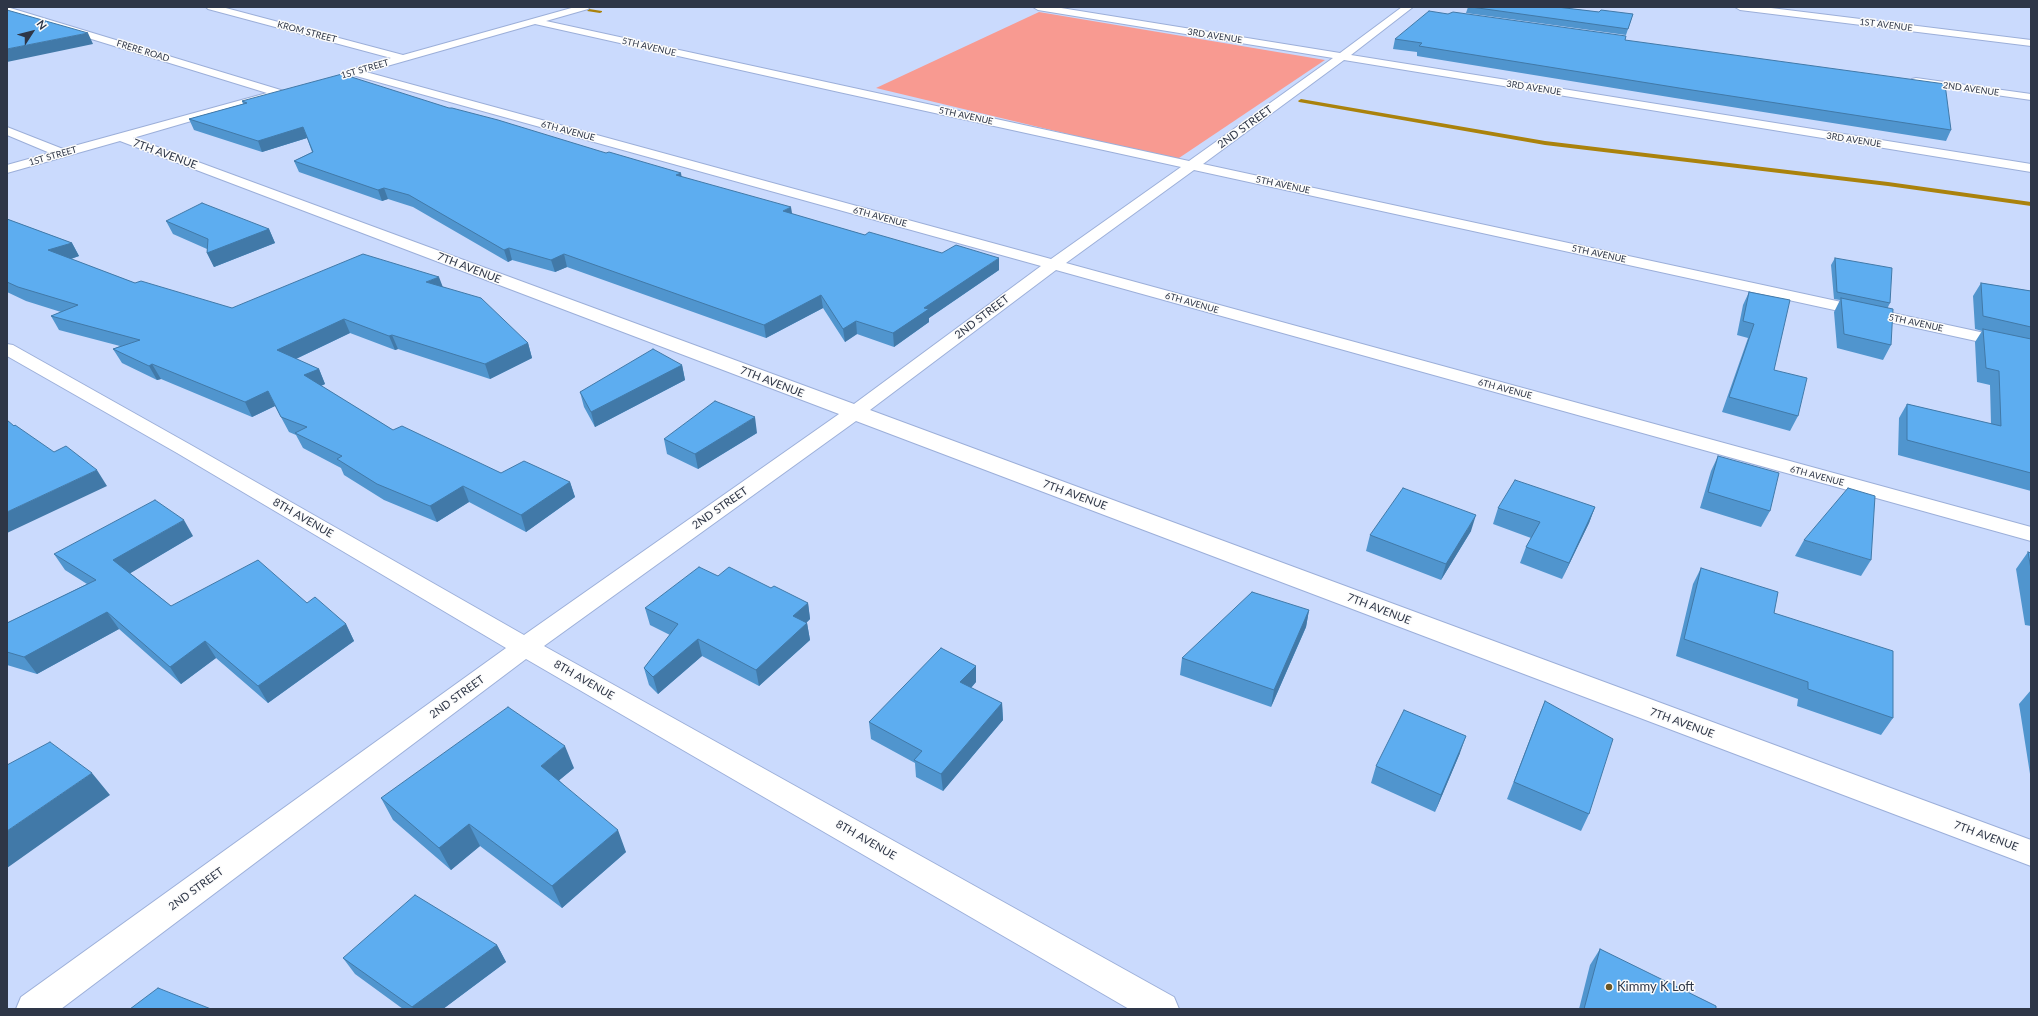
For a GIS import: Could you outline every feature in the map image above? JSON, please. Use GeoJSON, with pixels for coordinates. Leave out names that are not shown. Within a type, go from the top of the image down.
{"type":"FeatureCollection","features":[{"type":"Feature","properties":{"kind":"street","name":"KROM STREET"},"geometry":{"type":"LineString","coordinates":[[210,7],[403,58]]}},
{"type":"Feature","properties":{"kind":"street","name":"1ST STREET"},"geometry":{"type":"LineString","coordinates":[[346,74],[585,7]]}},
{"type":"Feature","properties":{"kind":"street","name":"3RD AVENUE"},"geometry":{"type":"LineString","coordinates":[[1038,7],[2031,168]]}},
{"type":"Feature","properties":{"kind":"street"},"geometry":{"type":"LineString","coordinates":[[1388,7],[1406,8],[1420,12]]}},
{"type":"Feature","properties":{"kind":"street","name":"1ST AVENUE"},"geometry":{"type":"LineString","coordinates":[[1740,7],[2031,43]]}},
{"type":"Feature","properties":{"kind":"street","name":"2ND STREET"},"geometry":{"type":"LineString","coordinates":[[33,1009],[525,647],[854,413],[1054,264],[1406,8]]}},
{"type":"Feature","properties":{"kind":"street","name":"FRERE ROAD"},"geometry":{"type":"LineString","coordinates":[[7,10],[280,93]]}},
{"type":"Feature","properties":{"kind":"street","name":"5TH AVENUE"},"geometry":{"type":"LineString","coordinates":[[534,21],[839,89],[2031,348]]}},
{"type":"Feature","properties":{"kind":"street","name":"6TH AVENUE"},"geometry":{"type":"LineString","coordinates":[[346,74],[1054,264],[2031,534]]}},
{"type":"Feature","properties":{"kind":"street","name":"2ND AVENUE"},"geometry":{"type":"LineString","coordinates":[[1906,80],[2031,97]]}},
{"type":"Feature","properties":{"kind":"street","name":"1ST STREET"},"geometry":{"type":"LineString","coordinates":[[7,169],[294,89]]}},
{"type":"Feature","properties":{"kind":"street"},"geometry":{"type":"LineString","coordinates":[[7,131],[62,153]]}},
{"type":"Feature","properties":{"kind":"street","name":"7TH AVENUE"},"geometry":{"type":"LineString","coordinates":[[120,137],[2031,853]]}},
{"type":"Feature","properties":{"kind":"street","name":"8TH AVENUE"},"geometry":{"type":"LineString","coordinates":[[7,349],[184,449],[525,647],[1162,1009]]}},
{"type":"Feature","properties":{"kind":"shaded area"},"geometry":{"type":"Polygon","coordinates":[[[1039,12],[1325,60],[1176,160],[876,88],[1039,12]]]}},
{"type":"Feature","properties":{"kind":"building"},"geometry":{"type":"Polygon","coordinates":[[[1471,7],[1557,7],[1633,14],[1628,29],[1471,7]]]}},
{"type":"Feature","properties":{"kind":"building"},"geometry":{"type":"Polygon","coordinates":[[[7,10],[88,33],[7,49],[7,10]]]}},
{"type":"Feature","properties":{"kind":"building"},"geometry":{"type":"Polygon","coordinates":[[[1429,11],[1448,14],[1453,12],[1626,36],[1625,40],[1945,84],[1951,130],[1419,46],[1422,43],[1395,39],[1429,11]]]}},
{"type":"Feature","properties":{"kind":"building"},"geometry":{"type":"Polygon","coordinates":[[[342,74],[449,108],[498,120],[606,153],[609,152],[681,173],[676,175],[791,207],[783,211],[865,235],[869,232],[942,253],[956,245],[999,258],[924,308],[929,309],[893,333],[856,321],[843,329],[821,295],[764,325],[564,254],[551,260],[509,248],[504,250],[409,195],[384,188],[378,190],[294,161],[313,152],[303,127],[258,141],[189,119],[247,103],[242,101],[342,74]]]}},
{"type":"Feature","properties":{"kind":"building"},"geometry":{"type":"Polygon","coordinates":[[[202,203],[269,229],[207,253],[208,239],[166,221],[202,203]]]}},
{"type":"Feature","properties":{"kind":"building"},"geometry":{"type":"Polygon","coordinates":[[[7,219],[72,243],[48,250],[135,283],[141,281],[232,308],[363,254],[439,277],[426,282],[481,298],[528,343],[485,364],[392,335],[389,336],[344,319],[277,350],[319,369],[304,375],[393,430],[402,426],[501,473],[524,461],[570,482],[521,515],[463,486],[430,506],[377,484],[337,459],[342,456],[295,433],[307,427],[281,417],[268,391],[245,402],[152,364],[149,366],[113,349],[140,340],[51,316],[78,305],[18,287],[7,282],[7,219]]]}},
{"type":"Feature","properties":{"kind":"building"},"geometry":{"type":"Polygon","coordinates":[[[1835,258],[1892,268],[1890,303],[1837,292],[1835,258]]]}},
{"type":"Feature","properties":{"kind":"building"},"geometry":{"type":"Polygon","coordinates":[[[1981,283],[2031,291],[2031,327],[1983,316],[1981,283]]]}},
{"type":"Feature","properties":{"kind":"building"},"geometry":{"type":"Polygon","coordinates":[[[1749,292],[1790,300],[1774,370],[1807,378],[1798,416],[1729,397],[1754,324],[1743,321],[1749,292]]]}},
{"type":"Feature","properties":{"kind":"building"},"geometry":{"type":"Polygon","coordinates":[[[1841,298],[1893,309],[1891,345],[1844,334],[1841,298]]]}},
{"type":"Feature","properties":{"kind":"building"},"geometry":{"type":"Polygon","coordinates":[[[1983,329],[2031,339],[2031,473],[1907,440],[1907,404],[2001,426],[1999,371],[1986,368],[1983,329]]]}},
{"type":"Feature","properties":{"kind":"building"},"geometry":{"type":"Polygon","coordinates":[[[653,349],[682,365],[591,412],[580,392],[653,349]]]}},
{"type":"Feature","properties":{"kind":"building"},"geometry":{"type":"Polygon","coordinates":[[[715,401],[755,417],[695,454],[664,439],[715,401]]]}},
{"type":"Feature","properties":{"kind":"building"},"geometry":{"type":"Polygon","coordinates":[[[7,420],[54,452],[66,446],[97,470],[7,512],[7,420]]]}},
{"type":"Feature","properties":{"kind":"building"},"geometry":{"type":"Polygon","coordinates":[[[1718,456],[1779,473],[1770,511],[1708,492],[1718,456]]]}},
{"type":"Feature","properties":{"kind":"building"},"geometry":{"type":"Polygon","coordinates":[[[1515,480],[1595,507],[1569,563],[1526,547],[1540,522],[1498,508],[1515,480]]]}},
{"type":"Feature","properties":{"kind":"building"},"geometry":{"type":"Polygon","coordinates":[[[1403,488],[1476,515],[1446,564],[1370,535],[1403,488]]]}},
{"type":"Feature","properties":{"kind":"building"},"geometry":{"type":"Polygon","coordinates":[[[1848,488],[1875,496],[1871,560],[1804,540],[1848,488]]]}},
{"type":"Feature","properties":{"kind":"building"},"geometry":{"type":"Polygon","coordinates":[[[155,500],[184,520],[113,560],[171,606],[258,560],[307,603],[315,597],[346,624],[258,686],[205,641],[170,667],[107,612],[24,657],[7,652],[7,623],[96,580],[54,554],[155,500]]]}},
{"type":"Feature","properties":{"kind":"building"},"geometry":{"type":"Polygon","coordinates":[[[2028,552],[2031,553],[2031,569],[2028,552]]]}},
{"type":"Feature","properties":{"kind":"building"},"geometry":{"type":"Polygon","coordinates":[[[699,567],[718,576],[729,567],[771,588],[774,586],[808,603],[793,616],[807,623],[756,670],[698,639],[653,677],[644,668],[678,624],[645,608],[699,567]]]}},
{"type":"Feature","properties":{"kind":"building"},"geometry":{"type":"Polygon","coordinates":[[[1701,568],[1778,592],[1774,613],[1893,651],[1893,718],[1808,689],[1808,682],[1684,639],[1701,568]]]}},
{"type":"Feature","properties":{"kind":"building"},"geometry":{"type":"Polygon","coordinates":[[[1252,592],[1309,610],[1274,690],[1182,658],[1252,592]]]}},
{"type":"Feature","properties":{"kind":"building"},"geometry":{"type":"Polygon","coordinates":[[[941,648],[976,666],[960,682],[1002,703],[941,774],[914,760],[922,751],[869,722],[941,648]]]}},
{"type":"Feature","properties":{"kind":"building"},"geometry":{"type":"Polygon","coordinates":[[[1545,701],[1613,739],[1589,814],[1514,782],[1545,701]]]}},
{"type":"Feature","properties":{"kind":"building"},"geometry":{"type":"Polygon","coordinates":[[[508,707],[565,746],[541,766],[618,830],[552,886],[469,824],[439,848],[381,798],[508,707]]]}},
{"type":"Feature","properties":{"kind":"building"},"geometry":{"type":"Polygon","coordinates":[[[1404,710],[1466,736],[1441,795],[1376,766],[1404,710]]]}},
{"type":"Feature","properties":{"kind":"building"},"geometry":{"type":"Polygon","coordinates":[[[50,742],[92,773],[7,831],[7,765],[50,742]]]}},
{"type":"Feature","properties":{"kind":"building"},"geometry":{"type":"Polygon","coordinates":[[[415,895],[497,945],[412,1007],[343,958],[415,895]]]}},
{"type":"Feature","properties":{"kind":"building"},"geometry":{"type":"Polygon","coordinates":[[[1600,949],[1716,1006],[1716,1009],[1584,1009],[1600,949]]]}},
{"type":"Feature","properties":{"kind":"building"},"geometry":{"type":"Polygon","coordinates":[[[158,988],[211,1009],[130,1009],[158,988]]]}},
{"type":"Feature","properties":{"kind":"waterway"},"geometry":{"type":"LineString","coordinates":[[589,10],[600,12]]}},
{"type":"Feature","properties":{"kind":"waterway"},"geometry":{"type":"LineString","coordinates":[[1301,101],[1545,143],[1888,184],[2031,204]]}},
{"type":"Feature","properties":{"kind":"place","name":"Kimmy K Loft"},"geometry":{"type":"Point","coordinates":[1609,987]}}]}
